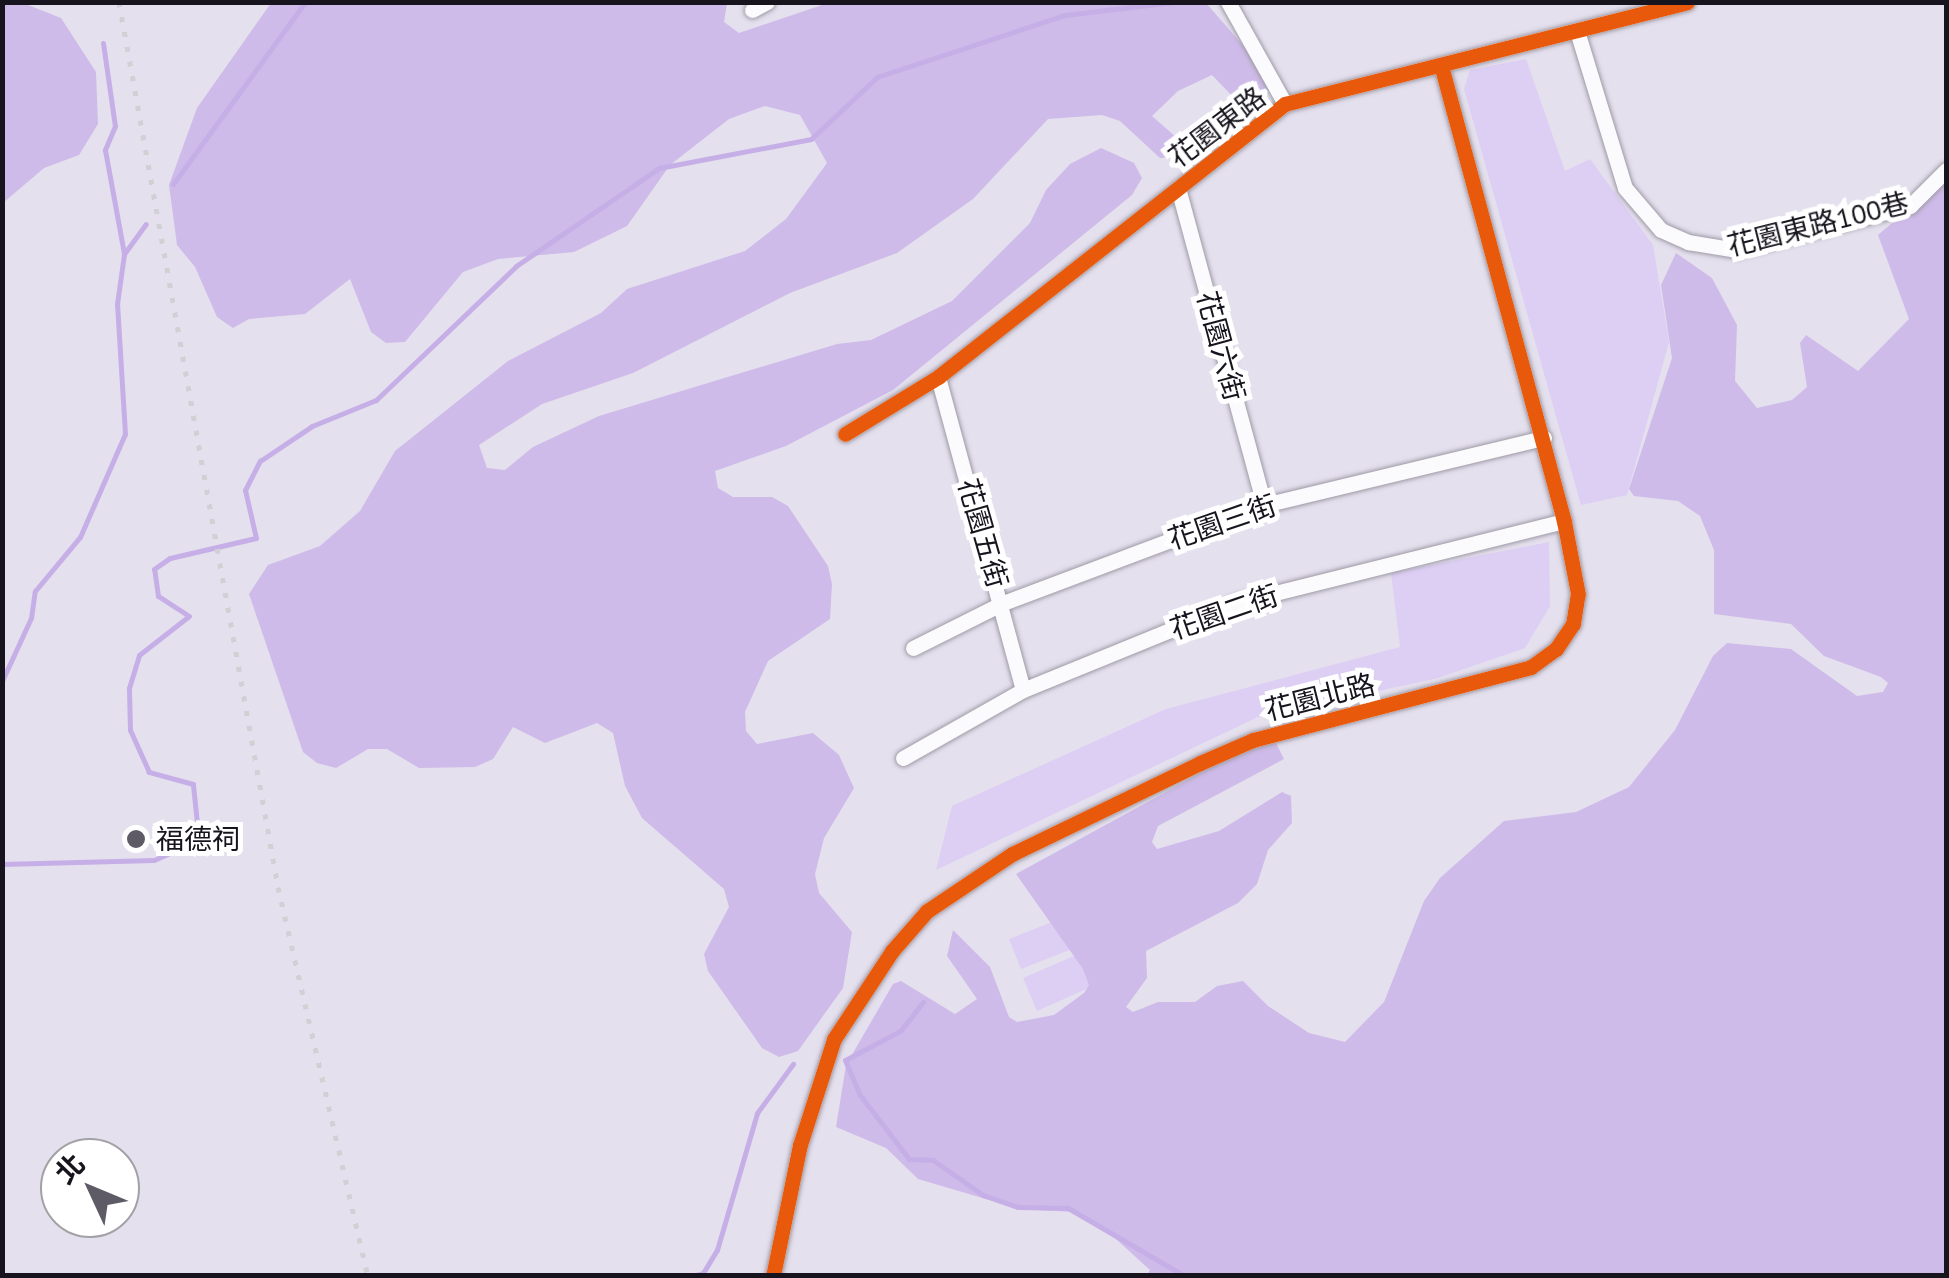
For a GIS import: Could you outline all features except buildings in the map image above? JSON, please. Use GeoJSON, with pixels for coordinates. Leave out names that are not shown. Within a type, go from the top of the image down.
{"type":"FeatureCollection","features":[{"type":"Feature","properties":{"kind":"street"},"geometry":{"type":"LineString","coordinates":[[1228,2],[1285,104]]}},
{"type":"Feature","properties":{"kind":"street","name":"花園東路"},"geometry":{"type":"LineString","coordinates":[[845,434],[938,377],[1285,104],[1442,68],[1687,2]]}},
{"type":"Feature","properties":{"kind":"street","name":"花園東路100巷"},"geometry":{"type":"LineString","coordinates":[[1578,31],[1625,188],[1661,230],[1688,242],[1738,250],[1910,206],[1946,170]]}},
{"type":"Feature","properties":{"kind":"street","name":"花園北路"},"geometry":{"type":"LineString","coordinates":[[773,1276],[800,1146],[834,1039],[892,951],[927,911],[1012,854],[1253,740],[1531,667],[1556,649],[1573,624],[1578,594],[1564,521],[1442,68]]}},
{"type":"Feature","properties":{"kind":"street","name":"花園六街"},"geometry":{"type":"LineString","coordinates":[[1178,188],[1264,505]]}},
{"type":"Feature","properties":{"kind":"street","name":"花園五街"},"geometry":{"type":"LineString","coordinates":[[938,377],[1004,603],[1024,690]]}},
{"type":"Feature","properties":{"kind":"street","name":"花園三街"},"geometry":{"type":"LineString","coordinates":[[913,648],[1004,603],[1264,505],[1544,438]]}},
{"type":"Feature","properties":{"kind":"street","name":"花園二街"},"geometry":{"type":"LineString","coordinates":[[903,758],[1024,690],[1239,602],[1564,521]]}},
{"type":"Feature","properties":{"kind":"shaded area"},"geometry":{"type":"Polygon","coordinates":[[[3,2],[23,3],[61,18],[96,72],[98,124],[79,155],[44,168],[3,203],[3,2]]]}},
{"type":"Feature","properties":{"kind":"shaded area"},"geometry":{"type":"Polygon","coordinates":[[[271,3],[727,3],[724,22],[739,33],[828,3],[1206,3],[1266,72],[1269,91],[1256,105],[1238,102],[1212,75],[1178,91],[1152,116],[1177,138],[1180,156],[1160,158],[1120,121],[1102,115],[1048,119],[973,199],[897,253],[790,293],[633,373],[542,404],[479,445],[487,468],[505,470],[533,447],[599,416],[837,344],[871,340],[952,301],[1030,223],[1046,190],[1070,164],[1101,148],[1134,163],[1142,178],[1132,195],[893,390],[786,446],[715,471],[718,488],[733,497],[772,497],[788,506],[828,566],[832,584],[830,619],[768,661],[745,712],[746,731],[757,744],[813,733],[839,755],[854,788],[824,838],[815,874],[819,893],[852,932],[843,988],[798,1051],[779,1057],[762,1048],[708,971],[704,954],[729,907],[724,889],[642,818],[625,786],[613,733],[597,723],[545,743],[513,727],[493,759],[475,767],[419,768],[387,749],[368,749],[336,768],[317,763],[303,752],[249,594],[268,565],[320,546],[360,511],[395,451],[508,361],[601,313],[627,289],[745,251],[786,219],[827,163],[800,115],[765,106],[729,119],[670,165],[627,226],[574,252],[498,259],[463,272],[405,342],[386,343],[371,332],[350,279],[305,314],[249,319],[233,328],[217,317],[195,267],[177,245],[169,185],[197,108],[271,3]]]}},
{"type":"Feature","properties":{"kind":"shaded area"},"geometry":{"type":"Polygon","coordinates":[[[1526,59],[1565,171],[1590,159],[1653,245],[1669,342],[1627,495],[1581,505],[1464,89],[1470,70],[1526,59]]]}},
{"type":"Feature","properties":{"kind":"shaded area"},"geometry":{"type":"Polygon","coordinates":[[[1946,177],[1946,1275],[1147,1275],[1150,1270],[1106,1230],[1074,1212],[1020,1209],[918,1179],[886,1148],[836,1127],[846,1065],[893,984],[901,981],[955,1014],[977,999],[947,956],[953,930],[990,967],[1009,1017],[1017,1022],[1054,1015],[1084,993],[1089,985],[1083,969],[1016,874],[1248,747],[1276,743],[1284,759],[1158,826],[1152,842],[1157,849],[1219,831],[1282,792],[1291,796],[1292,823],[1268,850],[1257,884],[1238,903],[1146,951],[1147,978],[1126,1007],[1133,1012],[1158,1002],[1195,1002],[1217,986],[1243,981],[1268,1006],[1309,1033],[1345,1042],[1384,1002],[1424,901],[1440,878],[1504,821],[1576,812],[1629,787],[1675,730],[1713,656],[1727,643],[1791,649],[1857,696],[1883,692],[1888,683],[1881,677],[1824,656],[1791,624],[1714,614],[1714,550],[1700,516],[1678,501],[1634,496],[1629,489],[1672,358],[1661,285],[1676,253],[1712,278],[1737,325],[1735,381],[1757,408],[1792,400],[1807,387],[1800,343],[1806,335],[1858,371],[1909,319],[1878,235],[1946,177]]]}},
{"type":"Feature","properties":{"kind":"shaded area"},"geometry":{"type":"Polygon","coordinates":[[[1549,542],[1550,606],[1525,648],[1438,678],[1258,717],[936,870],[952,806],[1166,709],[1400,647],[1391,573],[1549,542]]]}},
{"type":"Feature","properties":{"kind":"shaded area"},"geometry":{"type":"Polygon","coordinates":[[[1075,913],[1087,943],[1021,969],[1009,939],[1075,913]]]}},
{"type":"Feature","properties":{"kind":"shaded area"},"geometry":{"type":"Polygon","coordinates":[[[1088,950],[1102,982],[1037,1011],[1023,978],[1088,950]]]}},
{"type":"Feature","properties":{"kind":"waterway"},"geometry":{"type":"LineString","coordinates":[[173,184],[305,2]]}},
{"type":"Feature","properties":{"kind":"waterway"},"geometry":{"type":"LineString","coordinates":[[2,864],[154,860],[190,844],[197,823],[193,784],[149,772],[130,730],[129,688],[139,655],[189,616],[158,596],[154,569],[170,558],[256,538],[245,490],[260,461],[312,426],[376,400],[516,266],[659,168],[811,139],[877,77],[1065,15],[1173,2]]}},
{"type":"Feature","properties":{"kind":"waterway"},"geometry":{"type":"LineString","coordinates":[[103,43],[115,126],[105,150],[124,254]]}},
{"type":"Feature","properties":{"kind":"waterway"},"geometry":{"type":"LineString","coordinates":[[2,681],[31,618],[35,591],[80,537],[125,434],[117,304],[124,254],[146,224]]}},
{"type":"Feature","properties":{"kind":"waterway"},"geometry":{"type":"LineString","coordinates":[[923,1002],[900,1031],[845,1060],[860,1095],[909,1159],[933,1160],[983,1195],[1018,1207],[1068,1208],[1185,1276]]}},
{"type":"Feature","properties":{"kind":"waterway"},"geometry":{"type":"LineString","coordinates":[[692,1276],[703,1273],[717,1250],[757,1113],[793,1064]]}},
{"type":"Feature","properties":{"kind":"railway"},"geometry":{"type":"LineString","coordinates":[[119,2],[278,887],[368,1276]]}},
{"type":"Feature","properties":{"kind":"cycle path"},"geometry":{"type":"LineString","coordinates":[[845,434],[938,377],[1285,104],[1687,2]]}},
{"type":"Feature","properties":{"kind":"cycle path"},"geometry":{"type":"LineString","coordinates":[[773,1276],[800,1145],[834,1039],[892,951],[927,911],[1012,854],[1200,763],[1253,740],[1531,667],[1556,649],[1573,624],[1578,594],[1564,521],[1442,68]]}},
{"type":"Feature","properties":{"kind":"place","name":"福德祠"},"geometry":{"type":"Point","coordinates":[136,839]}}]}
